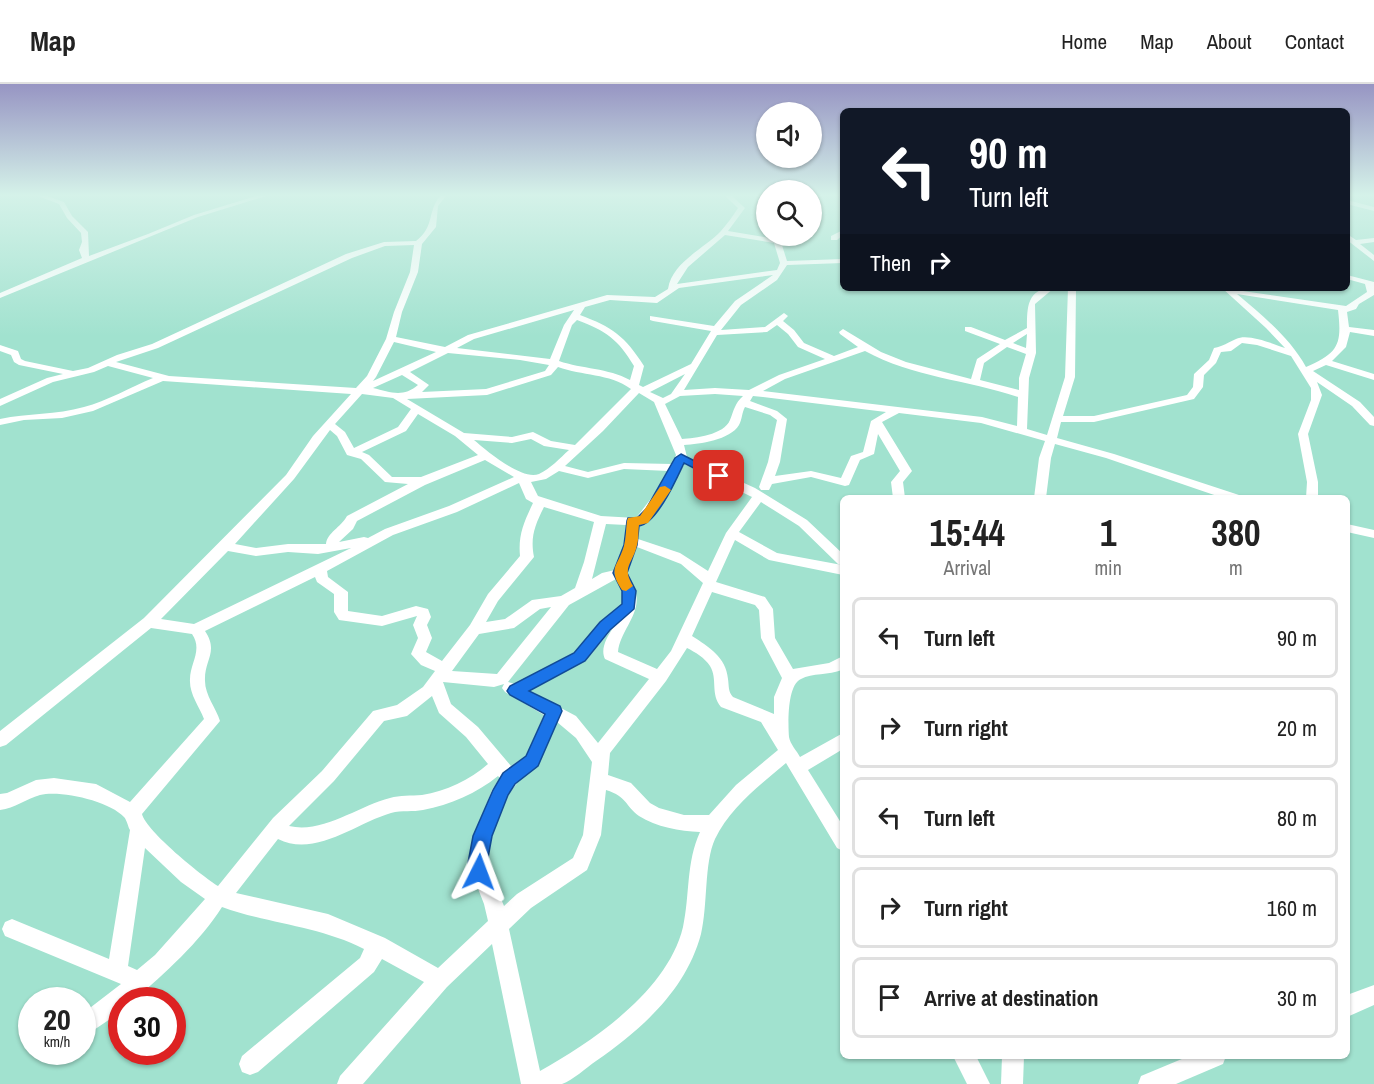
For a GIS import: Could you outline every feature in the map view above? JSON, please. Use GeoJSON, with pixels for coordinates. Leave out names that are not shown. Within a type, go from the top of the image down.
{"type":"FeatureCollection","features":[{"type":"Feature","properties":{"kind":"street"},"geometry":{"type":"LineString","coordinates":[[86,243],[83,250],[86,258]]}},
{"type":"Feature","properties":{"kind":"street"},"geometry":{"type":"LineString","coordinates":[[0,296],[86,258],[131,243]]}},
{"type":"Feature","properties":{"kind":"street"},"geometry":{"type":"LineString","coordinates":[[0,403],[50,380],[78,373],[155,346],[339,260],[384,244],[418,243],[414,272],[398,312],[391,339],[371,377],[317,438],[290,477],[149,622],[0,740]]}},
{"type":"Feature","properties":{"kind":"street"},"geometry":{"type":"LineString","coordinates":[[360,390],[404,372],[471,337],[610,297],[657,300],[662,298],[671,288],[672,280],[679,270],[711,243]]}},
{"type":"Feature","properties":{"kind":"street"},"geometry":{"type":"LineString","coordinates":[[1356,243],[1374,258]]}},
{"type":"Feature","properties":{"kind":"street"},"geometry":{"type":"LineString","coordinates":[[391,339],[435,349],[520,357],[555,364],[563,368],[613,376],[664,402],[677,393],[715,331],[736,305],[769,283],[780,272],[784,263],[782,246]]}},
{"type":"Feature","properties":{"kind":"street"},"geometry":{"type":"LineString","coordinates":[[784,263],[840,261]]}},
{"type":"Feature","properties":{"kind":"street"},"geometry":{"type":"LineString","coordinates":[[671,288],[780,272]]}},
{"type":"Feature","properties":{"kind":"street"},"geometry":{"type":"LineString","coordinates":[[1242,291],[1342,309],[1353,307],[1371,293],[1371,283],[1350,278]]}},
{"type":"Feature","properties":{"kind":"street"},"geometry":{"type":"LineString","coordinates":[[1022,432],[1023,395],[1027,363],[1031,353],[1032,302],[1046,291]]}},
{"type":"Feature","properties":{"kind":"street"},"geometry":{"type":"LineString","coordinates":[[1040,495],[1041,476],[1050,439],[1070,377],[1072,291]]}},
{"type":"Feature","properties":{"kind":"street"},"geometry":{"type":"LineString","coordinates":[[1229,291],[1280,334],[1317,390],[1303,433],[1314,480],[1312,495]]}},
{"type":"Feature","properties":{"kind":"street"},"geometry":{"type":"LineString","coordinates":[[1363,297],[1374,298]]}},
{"type":"Feature","properties":{"kind":"street"},"geometry":{"type":"LineString","coordinates":[[108,363],[161,378],[323,390],[360,390],[396,396],[492,391],[548,373],[555,364],[567,325],[581,306]]}},
{"type":"Feature","properties":{"kind":"street"},"geometry":{"type":"LineString","coordinates":[[1305,369],[1326,362],[1345,341],[1346,329],[1342,309]]}},
{"type":"Feature","properties":{"kind":"street"},"geometry":{"type":"LineString","coordinates":[[575,316],[603,326],[626,345],[639,366],[638,389]]}},
{"type":"Feature","properties":{"kind":"street"},"geometry":{"type":"LineString","coordinates":[[653,318],[715,331],[767,329],[781,318],[799,344],[834,359]]}},
{"type":"Feature","properties":{"kind":"street"},"geometry":{"type":"LineString","coordinates":[[968,329],[1031,353]]}},
{"type":"Feature","properties":{"kind":"street"},"geometry":{"type":"LineString","coordinates":[[975,382],[978,363],[1023,332],[1032,329]]}},
{"type":"Feature","properties":{"kind":"street"},"geometry":{"type":"LineString","coordinates":[[1346,329],[1374,333]]}},
{"type":"Feature","properties":{"kind":"street"},"geometry":{"type":"LineString","coordinates":[[843,332],[851,339],[886,358],[903,364],[1023,395]]}},
{"type":"Feature","properties":{"kind":"street"},"geometry":{"type":"LineString","coordinates":[[1057,419],[1094,419],[1190,397],[1198,387],[1200,373],[1210,366],[1216,357],[1217,350],[1228,349],[1240,340],[1258,342],[1296,355]]}},
{"type":"Feature","properties":{"kind":"street"},"geometry":{"type":"LineString","coordinates":[[678,442],[697,441],[726,431],[734,424],[736,411],[747,397],[783,377],[867,347]]}},
{"type":"Feature","properties":{"kind":"street"},"geometry":{"type":"LineString","coordinates":[[0,348],[15,353],[17,360],[22,363],[78,373]]}},
{"type":"Feature","properties":{"kind":"street"},"geometry":{"type":"LineString","coordinates":[[1326,362],[1374,377]]}},
{"type":"Feature","properties":{"kind":"street"},"geometry":{"type":"LineString","coordinates":[[225,546],[256,552],[288,548],[313,550],[361,542],[453,509],[525,478],[542,477],[557,467],[599,429],[638,389],[652,388],[693,366]]}},
{"type":"Feature","properties":{"kind":"street"},"geometry":{"type":"LineString","coordinates":[[1305,369],[1356,404],[1374,423]]}},
{"type":"Feature","properties":{"kind":"street"},"geometry":{"type":"LineString","coordinates":[[404,372],[424,384],[411,396]]}},
{"type":"Feature","properties":{"kind":"street"},"geometry":{"type":"LineString","coordinates":[[0,422],[24,417],[62,415],[89,409],[161,378]]}},
{"type":"Feature","properties":{"kind":"street"},"geometry":{"type":"LineString","coordinates":[[677,393],[716,391],[747,397],[982,420],[1050,439],[1226,495]]}},
{"type":"Feature","properties":{"kind":"street"},"geometry":{"type":"LineString","coordinates":[[396,396],[461,436],[485,455],[525,478]]}},
{"type":"Feature","properties":{"kind":"street"},"geometry":{"type":"LineString","coordinates":[[348,1084],[440,980],[524,901],[580,864],[592,835],[602,751],[678,654],[732,533],[762,491],[774,462],[782,418],[776,413],[757,408],[747,397]]}},
{"type":"Feature","properties":{"kind":"street"},"geometry":{"type":"LineString","coordinates":[[525,478],[530,496],[540,502],[601,520],[640,522],[651,512],[678,463],[678,442],[658,400]]}},
{"type":"Feature","properties":{"kind":"street"},"geometry":{"type":"LineString","coordinates":[[351,453],[402,429],[417,408]]}},
{"type":"Feature","properties":{"kind":"street"},"geometry":{"type":"LineString","coordinates":[[762,491],[811,474],[844,482],[855,458],[868,454],[876,421],[895,411]]}},
{"type":"Feature","properties":{"kind":"street"},"geometry":{"type":"LineString","coordinates":[[876,421],[906,471],[897,482],[899,495]]}},
{"type":"Feature","properties":{"kind":"street"},"geometry":{"type":"LineString","coordinates":[[330,425],[341,434],[351,453],[365,457],[389,480],[422,481]]}},
{"type":"Feature","properties":{"kind":"street"},"geometry":{"type":"LineString","coordinates":[[461,436],[512,440],[536,435],[548,444],[576,448]]}},
{"type":"Feature","properties":{"kind":"street"},"geometry":{"type":"LineString","coordinates":[[333,548],[333,539],[349,526],[350,520],[422,481],[442,473],[455,471],[485,455]]}},
{"type":"Feature","properties":{"kind":"street"},"geometry":{"type":"LineString","coordinates":[[557,467],[588,475],[612,467],[678,463],[762,491],[812,529],[840,558]]}},
{"type":"Feature","properties":{"kind":"street"},"geometry":{"type":"LineString","coordinates":[[96,1016],[139,981],[188,935],[279,824],[328,776],[378,716],[401,711],[440,676],[475,629],[493,598],[527,557],[525,543],[527,528],[540,502]]}},
{"type":"Feature","properties":{"kind":"street"},"geometry":{"type":"LineString","coordinates":[[580,593],[591,562],[601,520]]}},
{"type":"Feature","properties":{"kind":"street"},"geometry":{"type":"LineString","coordinates":[[633,521],[631,541],[620,573],[629,591],[629,606],[624,622],[611,647],[610,655],[661,677]]}},
{"type":"Feature","properties":{"kind":"street"},"geometry":{"type":"LineString","coordinates":[[1350,529],[1374,534]]}},
{"type":"Feature","properties":{"kind":"street"},"geometry":{"type":"LineString","coordinates":[[149,622],[184,629],[196,628],[320,570],[389,532]]}},
{"type":"Feature","properties":{"kind":"street"},"geometry":{"type":"LineString","coordinates":[[732,533],[774,557],[840,569]]}},
{"type":"Feature","properties":{"kind":"street"},"geometry":{"type":"LineString","coordinates":[[631,541],[692,564],[704,573],[709,585],[760,601],[766,609],[768,638],[790,678]]}},
{"type":"Feature","properties":{"kind":"street"},"geometry":{"type":"LineString","coordinates":[[320,570],[322,579],[341,592],[341,612],[344,616],[382,621],[416,611],[423,614],[420,625],[425,638],[418,654],[440,676],[445,708],[472,732],[504,772]]}},
{"type":"Feature","properties":{"kind":"street"},"geometry":{"type":"LineString","coordinates":[[475,629],[504,626],[541,603],[564,601],[608,576],[620,573]]}},
{"type":"Feature","properties":{"kind":"street"},"geometry":{"type":"LineString","coordinates":[[440,676],[502,679],[564,601]]}},
{"type":"Feature","properties":{"kind":"street"},"geometry":{"type":"LineString","coordinates":[[515,691],[580,657],[605,626],[629,606]]}},
{"type":"Feature","properties":{"kind":"street"},"geometry":{"type":"LineString","coordinates":[[117,973],[136,821],[212,721],[198,685],[197,678],[206,646],[204,638],[196,628]]}},
{"type":"Feature","properties":{"kind":"street"},"geometry":{"type":"LineString","coordinates":[[685,639],[711,656],[717,663],[723,698],[727,702],[768,717],[840,837]]}},
{"type":"Feature","properties":{"kind":"street"},"geometry":{"type":"LineString","coordinates":[[789,754],[782,698],[790,678],[801,672],[831,669],[840,664]]}},
{"type":"Feature","properties":{"kind":"street"},"geometry":{"type":"LineString","coordinates":[[496,680],[554,711],[576,726],[600,759]]}},
{"type":"Feature","properties":{"kind":"street"},"geometry":{"type":"LineString","coordinates":[[279,824],[280,831],[290,835],[321,832],[390,805],[425,802],[532,761],[554,711]]}},
{"type":"Feature","properties":{"kind":"street"},"geometry":{"type":"LineString","coordinates":[[539,1084],[560,1073],[602,1044],[662,988],[677,968],[695,917],[701,854],[714,824],[751,782],[789,754],[840,741]]}},
{"type":"Feature","properties":{"kind":"street"},"geometry":{"type":"LineString","coordinates":[[504,772],[483,836],[477,863],[494,904],[532,1084]]}},
{"type":"Feature","properties":{"kind":"street"},"geometry":{"type":"LineString","coordinates":[[597,779],[625,788],[644,809],[656,815],[684,823],[714,824]]}},
{"type":"Feature","properties":{"kind":"street"},"geometry":{"type":"LineString","coordinates":[[0,802],[9,801],[36,788],[54,786],[96,792],[136,821],[177,867],[218,896],[313,917],[378,945],[440,980]]}},
{"type":"Feature","properties":{"kind":"street"},"geometry":{"type":"LineString","coordinates":[[12,929],[139,981]]}},
{"type":"Feature","properties":{"kind":"street"},"geometry":{"type":"LineString","coordinates":[[250,1064],[367,965],[378,945]]}},
{"type":"Feature","properties":{"kind":"street"},"geometry":{"type":"LineString","coordinates":[[1350,1005],[1374,995]]}},
{"type":"Feature","properties":{"kind":"street"},"geometry":{"type":"LineString","coordinates":[[966,1059],[979,1084]]}},
{"type":"Feature","properties":{"kind":"street"},"geometry":{"type":"LineString","coordinates":[[1012,1084],[1013,1059]]}},
{"type":"Feature","properties":{"kind":"street"},"geometry":{"type":"LineString","coordinates":[[1149,1084],[1208,1059]]}},
{"type":"Feature","properties":{"kind":"slow traffic"},"geometry":{"type":"LineString","coordinates":[[626,586],[621,578],[620,568],[631,545],[633,521],[644,520],[665,490]]}},
{"type":"Feature","properties":{"kind":"route"},"geometry":{"type":"LineString","coordinates":[[479,872],[478,854],[491,812],[501,790],[509,778],[532,761],[554,711],[515,691],[580,657],[589,649],[597,634],[629,606],[629,591],[621,578],[620,568],[631,545],[633,521],[640,522],[651,512],[681,458],[719,476]]}}]}
